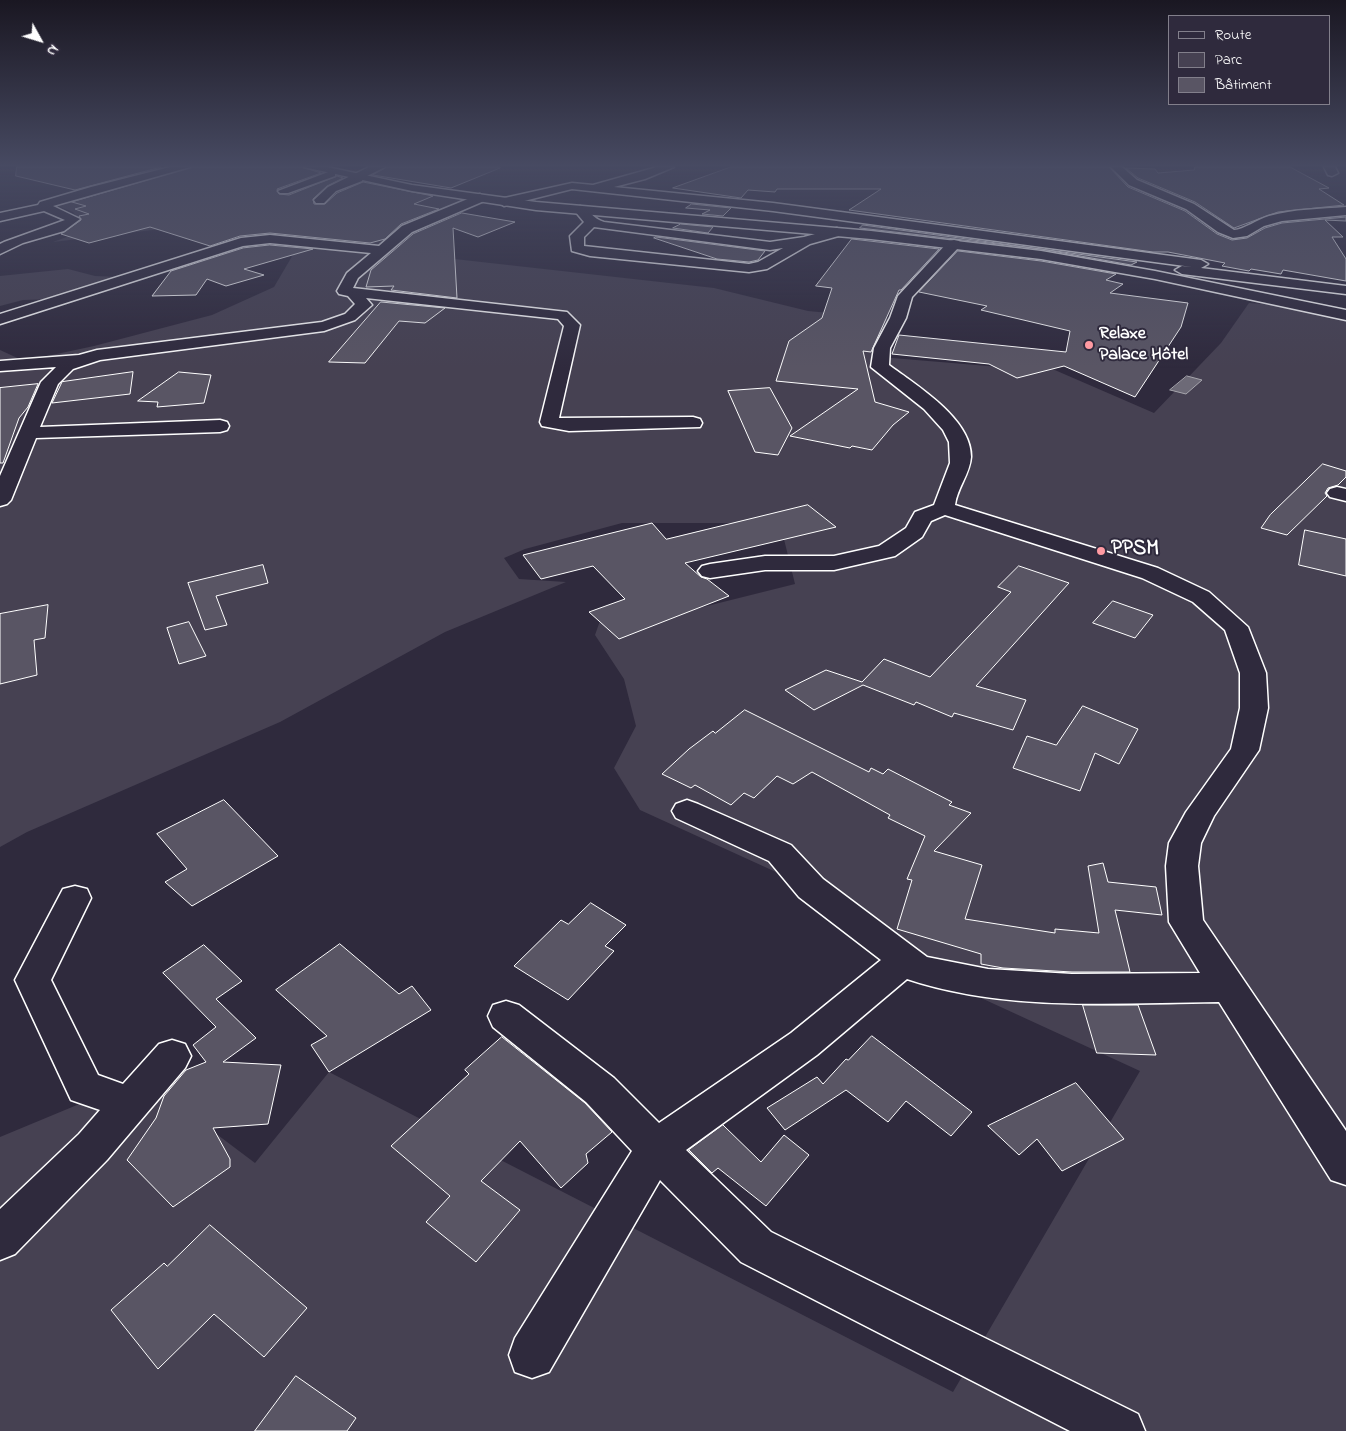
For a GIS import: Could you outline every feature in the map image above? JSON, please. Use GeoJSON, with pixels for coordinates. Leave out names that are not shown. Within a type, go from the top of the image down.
{"type":"FeatureCollection","features":[{"type":"Feature","properties":{"kind":"main road"},"geometry":{"type":"LineString","coordinates":[[0,250],[17,239],[36,234]]}},
{"type":"Feature","properties":{"kind":"main road"},"geometry":{"type":"LineString","coordinates":[[401,234],[352,276],[344,291],[462,304],[491,310],[562,315],[572,325],[549,422],[569,425],[693,423]]}},
{"type":"Feature","properties":{"kind":"main road"},"geometry":{"type":"LineString","coordinates":[[579,234],[576,236],[578,248],[590,252],[749,268],[762,266],[805,241]]}},
{"type":"Feature","properties":{"kind":"main road"},"geometry":{"type":"LineString","coordinates":[[666,234],[770,246],[805,241],[831,234]]}},
{"type":"Feature","properties":{"kind":"main road"},"geometry":{"type":"LineString","coordinates":[[854,234],[954,244],[1083,262],[1292,302],[1346,315]]}},
{"type":"Feature","properties":{"kind":"main road"},"geometry":{"type":"LineString","coordinates":[[1013,234],[1212,256]]}},
{"type":"Feature","properties":{"kind":"main road"},"geometry":{"type":"LineString","coordinates":[[1176,270],[1212,256],[1226,234]]}},
{"type":"Feature","properties":{"kind":"main road"},"geometry":{"type":"LineString","coordinates":[[0,319],[241,242],[270,239],[380,250]]}},
{"type":"Feature","properties":{"kind":"main road"},"geometry":{"type":"LineString","coordinates":[[944,508],[961,457],[958,435],[929,403],[880,367],[882,348],[898,318],[905,296],[954,244]]}},
{"type":"Feature","properties":{"kind":"main road"},"geometry":{"type":"LineString","coordinates":[[1083,262],[1176,270],[1346,290]]}},
{"type":"Feature","properties":{"kind":"main road"},"geometry":{"type":"LineString","coordinates":[[0,500],[50,382],[67,365],[97,355],[324,326],[350,317],[364,305],[353,292]]}},
{"type":"Feature","properties":{"kind":"main road"},"geometry":{"type":"LineString","coordinates":[[0,366],[85,359]]}},
{"type":"Feature","properties":{"kind":"main road"},"geometry":{"type":"LineString","coordinates":[[28,433],[220,426]]}},
{"type":"Feature","properties":{"kind":"main road"},"geometry":{"type":"LineString","coordinates":[[710,570],[765,563],[834,563],[887,551],[914,532],[924,517],[944,508],[1150,573],[1201,597],[1236,627],[1253,673],[1254,708],[1244,750],[1201,812],[1185,843],[1182,866],[1186,922],[1346,1166]]}},
{"type":"Feature","properties":{"kind":"main road"},"geometry":{"type":"LineString","coordinates":[[687,811],[780,853],[811,888],[918,969],[988,983],[1072,989],[1228,987]]}},
{"type":"Feature","properties":{"kind":"main road"},"geometry":{"type":"LineString","coordinates":[[74,898],[34,980],[85,1088],[131,1104]]}},
{"type":"Feature","properties":{"kind":"main road"},"geometry":{"type":"LineString","coordinates":[[532,1355],[656,1148],[804,1044],[906,960]]}},
{"type":"Feature","properties":{"kind":"main road"},"geometry":{"type":"LineString","coordinates":[[506,1016],[600,1090],[756,1247],[1120,1431]]}},
{"type":"Feature","properties":{"kind":"main road"},"geometry":{"type":"LineString","coordinates":[[0,1239],[92,1147],[172,1056]]}},
{"type":"Feature","properties":{"kind":"green space"},"geometry":{"type":"Polygon","coordinates":[[[75,234],[121,234],[53,242],[75,234]]]}},
{"type":"Feature","properties":{"kind":"green space"},"geometry":{"type":"Polygon","coordinates":[[[253,234],[402,234],[383,251],[714,288],[808,311],[893,319],[880,357],[1012,368],[1034,361],[1154,413],[1221,343],[1249,303],[1346,310],[1346,1431],[0,1431],[0,1137],[142,1078],[255,1163],[329,1072],[953,1392],[1140,1071],[918,969],[811,888],[640,810],[614,768],[636,726],[624,679],[595,635],[602,615],[631,625],[795,584],[780,523],[622,523],[525,549],[504,558],[519,579],[566,582],[445,632],[280,722],[27,832],[0,847],[0,350],[24,361],[94,346],[212,315],[274,287],[294,253],[294,249],[283,243],[253,234]]]}},
{"type":"Feature","properties":{"kind":"green space"},"geometry":{"type":"Polygon","coordinates":[[[68,269],[95,276],[119,277],[55,299],[23,300],[0,306],[0,276],[68,269]]]}},
{"type":"Feature","properties":{"kind":"shaded area"},"geometry":{"type":"Polygon","coordinates":[[[1187,376],[1202,380],[1186,394],[1170,390],[1187,376]]]}},
{"type":"Feature","properties":{"kind":"building"},"geometry":{"type":"Polygon","coordinates":[[[61,234],[124,234],[89,243],[61,234]]]}},
{"type":"Feature","properties":{"kind":"building"},"geometry":{"type":"Polygon","coordinates":[[[171,234],[262,234],[240,236],[210,246],[171,234]]]}},
{"type":"Feature","properties":{"kind":"building"},"geometry":{"type":"Polygon","coordinates":[[[278,234],[391,234],[385,239],[370,243],[278,234]]]}},
{"type":"Feature","properties":{"kind":"building"},"geometry":{"type":"Polygon","coordinates":[[[413,234],[453,234],[457,298],[391,290],[394,286],[366,287],[371,270],[413,234]]]}},
{"type":"Feature","properties":{"kind":"building"},"geometry":{"type":"Polygon","coordinates":[[[469,234],[486,234],[478,237],[469,234]]]}},
{"type":"Feature","properties":{"kind":"building"},"geometry":{"type":"Polygon","coordinates":[[[909,234],[927,234],[1039,249],[909,234]]]}},
{"type":"Feature","properties":{"kind":"building"},"geometry":{"type":"Polygon","coordinates":[[[1021,234],[1217,234],[1232,240],[1247,238],[1255,234],[1340,234],[1343,237],[1332,237],[1346,259],[1346,281],[1283,270],[1281,274],[1251,269],[1249,271],[1222,266],[1225,263],[1168,252],[1153,252],[1021,234]]]}},
{"type":"Feature","properties":{"kind":"building"},"geometry":{"type":"Polygon","coordinates":[[[654,238],[765,251],[758,260],[749,262],[717,259],[654,238]]]}},
{"type":"Feature","properties":{"kind":"building"},"geometry":{"type":"Polygon","coordinates":[[[852,239],[939,249],[899,290],[871,352],[863,351],[875,402],[909,412],[893,425],[872,450],[852,446],[850,448],[790,436],[858,389],[776,381],[789,341],[822,318],[832,288],[816,286],[852,239]]]}},
{"type":"Feature","properties":{"kind":"building"},"geometry":{"type":"Polygon","coordinates":[[[270,245],[313,249],[244,269],[264,275],[226,286],[207,279],[196,295],[152,296],[171,271],[243,248],[270,245]]]}},
{"type":"Feature","properties":{"kind":"building"},"geometry":{"type":"Polygon","coordinates":[[[1042,249],[1137,262],[1131,265],[1042,249]]]}},
{"type":"Feature","properties":{"kind":"building"},"geometry":{"type":"Polygon","coordinates":[[[958,251],[1041,261],[1116,274],[1106,280],[1123,284],[1110,293],[1188,303],[1181,327],[1135,397],[1064,366],[1017,378],[989,364],[892,354],[899,335],[1066,352],[1070,331],[981,310],[987,306],[919,292],[958,251]]]}},
{"type":"Feature","properties":{"kind":"building"},"geometry":{"type":"Polygon","coordinates":[[[381,302],[445,308],[425,323],[399,321],[365,363],[329,362],[381,302]]]}},
{"type":"Feature","properties":{"kind":"building"},"geometry":{"type":"Polygon","coordinates":[[[133,372],[130,394],[52,403],[62,382],[133,372]]]}},
{"type":"Feature","properties":{"kind":"building"},"geometry":{"type":"Polygon","coordinates":[[[179,372],[211,375],[204,403],[157,407],[158,402],[138,401],[179,372]]]}},
{"type":"Feature","properties":{"kind":"building"},"geometry":{"type":"Polygon","coordinates":[[[38,384],[28,407],[19,418],[3,463],[0,463],[0,388],[38,384]]]}},
{"type":"Feature","properties":{"kind":"building"},"geometry":{"type":"Polygon","coordinates":[[[770,388],[792,428],[778,455],[755,452],[728,391],[770,388]]]}},
{"type":"Feature","properties":{"kind":"building"},"geometry":{"type":"Polygon","coordinates":[[[1323,464],[1346,471],[1346,477],[1338,485],[1328,488],[1325,493],[1327,496],[1287,535],[1261,528],[1270,515],[1323,464]]]}},
{"type":"Feature","properties":{"kind":"building"},"geometry":{"type":"Polygon","coordinates":[[[808,505],[836,527],[685,563],[701,577],[707,579],[729,596],[619,639],[589,612],[625,599],[593,566],[541,579],[523,555],[652,523],[666,539],[808,505]]]}},
{"type":"Feature","properties":{"kind":"building"},"geometry":{"type":"Polygon","coordinates":[[[1305,530],[1346,539],[1346,576],[1299,565],[1305,530]]]}},
{"type":"Feature","properties":{"kind":"building"},"geometry":{"type":"Polygon","coordinates":[[[263,565],[268,583],[216,596],[227,625],[205,630],[188,583],[263,565]]]}},
{"type":"Feature","properties":{"kind":"building"},"geometry":{"type":"Polygon","coordinates":[[[1019,566],[1069,583],[976,686],[1026,700],[1013,730],[954,713],[952,717],[916,702],[914,705],[863,685],[814,710],[785,690],[826,670],[862,682],[884,659],[930,677],[1011,592],[998,587],[1019,566]]]}},
{"type":"Feature","properties":{"kind":"building"},"geometry":{"type":"Polygon","coordinates":[[[1113,601],[1153,615],[1135,638],[1093,623],[1113,601]]]}},
{"type":"Feature","properties":{"kind":"building"},"geometry":{"type":"Polygon","coordinates":[[[48,605],[45,638],[34,640],[37,675],[0,684],[0,614],[48,605]]]}},
{"type":"Feature","properties":{"kind":"building"},"geometry":{"type":"Polygon","coordinates":[[[189,622],[206,656],[179,664],[167,628],[189,622]]]}},
{"type":"Feature","properties":{"kind":"building"},"geometry":{"type":"Polygon","coordinates":[[[1083,706],[1138,729],[1119,764],[1095,753],[1080,791],[1013,768],[1027,736],[1056,745],[1083,706]]]}},
{"type":"Feature","properties":{"kind":"building"},"geometry":{"type":"Polygon","coordinates":[[[745,710],[869,772],[871,768],[883,774],[888,769],[952,802],[949,805],[971,813],[934,851],[982,865],[965,919],[1055,933],[1055,929],[1099,933],[1088,866],[1103,863],[1108,882],[1156,887],[1162,915],[1115,910],[1130,972],[1072,972],[1003,968],[981,964],[981,954],[897,929],[912,880],[907,879],[925,836],[888,818],[890,815],[812,772],[793,784],[777,776],[754,798],[744,793],[731,805],[695,785],[691,788],[662,774],[689,749],[713,731],[715,733],[745,710]]]}},
{"type":"Feature","properties":{"kind":"building"},"geometry":{"type":"Polygon","coordinates":[[[224,800],[278,856],[192,906],[165,882],[187,869],[157,834],[224,800]]]}},
{"type":"Feature","properties":{"kind":"building"},"geometry":{"type":"Polygon","coordinates":[[[591,903],[626,925],[605,946],[614,951],[568,1000],[514,966],[561,920],[568,924],[591,903]]]}},
{"type":"Feature","properties":{"kind":"building"},"geometry":{"type":"Polygon","coordinates":[[[340,944],[399,994],[412,986],[431,1010],[329,1072],[311,1045],[327,1036],[276,990],[340,944]]]}},
{"type":"Feature","properties":{"kind":"building"},"geometry":{"type":"Polygon","coordinates":[[[204,945],[242,981],[216,999],[256,1038],[223,1062],[281,1065],[268,1124],[213,1128],[230,1159],[230,1167],[173,1207],[127,1160],[156,1118],[164,1096],[186,1070],[206,1062],[193,1045],[216,1027],[163,973],[204,945]]]}},
{"type":"Feature","properties":{"kind":"building"},"geometry":{"type":"Polygon","coordinates":[[[1083,1005],[1138,1005],[1156,1055],[1097,1053],[1083,1005]]]}},
{"type":"Feature","properties":{"kind":"building"},"geometry":{"type":"Polygon","coordinates":[[[872,1036],[972,1112],[951,1136],[906,1101],[888,1122],[846,1090],[785,1130],[767,1108],[817,1077],[823,1084],[846,1059],[848,1060],[872,1036]]]}},
{"type":"Feature","properties":{"kind":"building"},"geometry":{"type":"Polygon","coordinates":[[[502,1037],[585,1103],[612,1132],[586,1154],[588,1163],[561,1188],[520,1141],[481,1181],[520,1210],[476,1262],[426,1222],[450,1196],[391,1146],[469,1074],[465,1070],[502,1037]]]}},
{"type":"Feature","properties":{"kind":"building"},"geometry":{"type":"Polygon","coordinates":[[[1076,1083],[1124,1139],[1062,1171],[1037,1139],[1019,1155],[988,1126],[1076,1083]]]}},
{"type":"Feature","properties":{"kind":"building"},"geometry":{"type":"Polygon","coordinates":[[[723,1125],[761,1162],[784,1135],[809,1155],[766,1206],[718,1168],[712,1173],[689,1150],[723,1125]]]}},
{"type":"Feature","properties":{"kind":"building"},"geometry":{"type":"Polygon","coordinates":[[[210,1225],[307,1308],[264,1357],[214,1314],[158,1369],[111,1310],[164,1263],[167,1266],[210,1225]]]}},
{"type":"Feature","properties":{"kind":"building"},"geometry":{"type":"Polygon","coordinates":[[[296,1376],[356,1418],[347,1431],[255,1431],[296,1376]]]}},
{"type":"Feature","properties":{"kind":"place","name":"Relaxe Palace Hôtel"},"geometry":{"type":"Point","coordinates":[1089,345]}},
{"type":"Feature","properties":{"kind":"place","name":"PPSM"},"geometry":{"type":"Point","coordinates":[1101,551]}}]}
